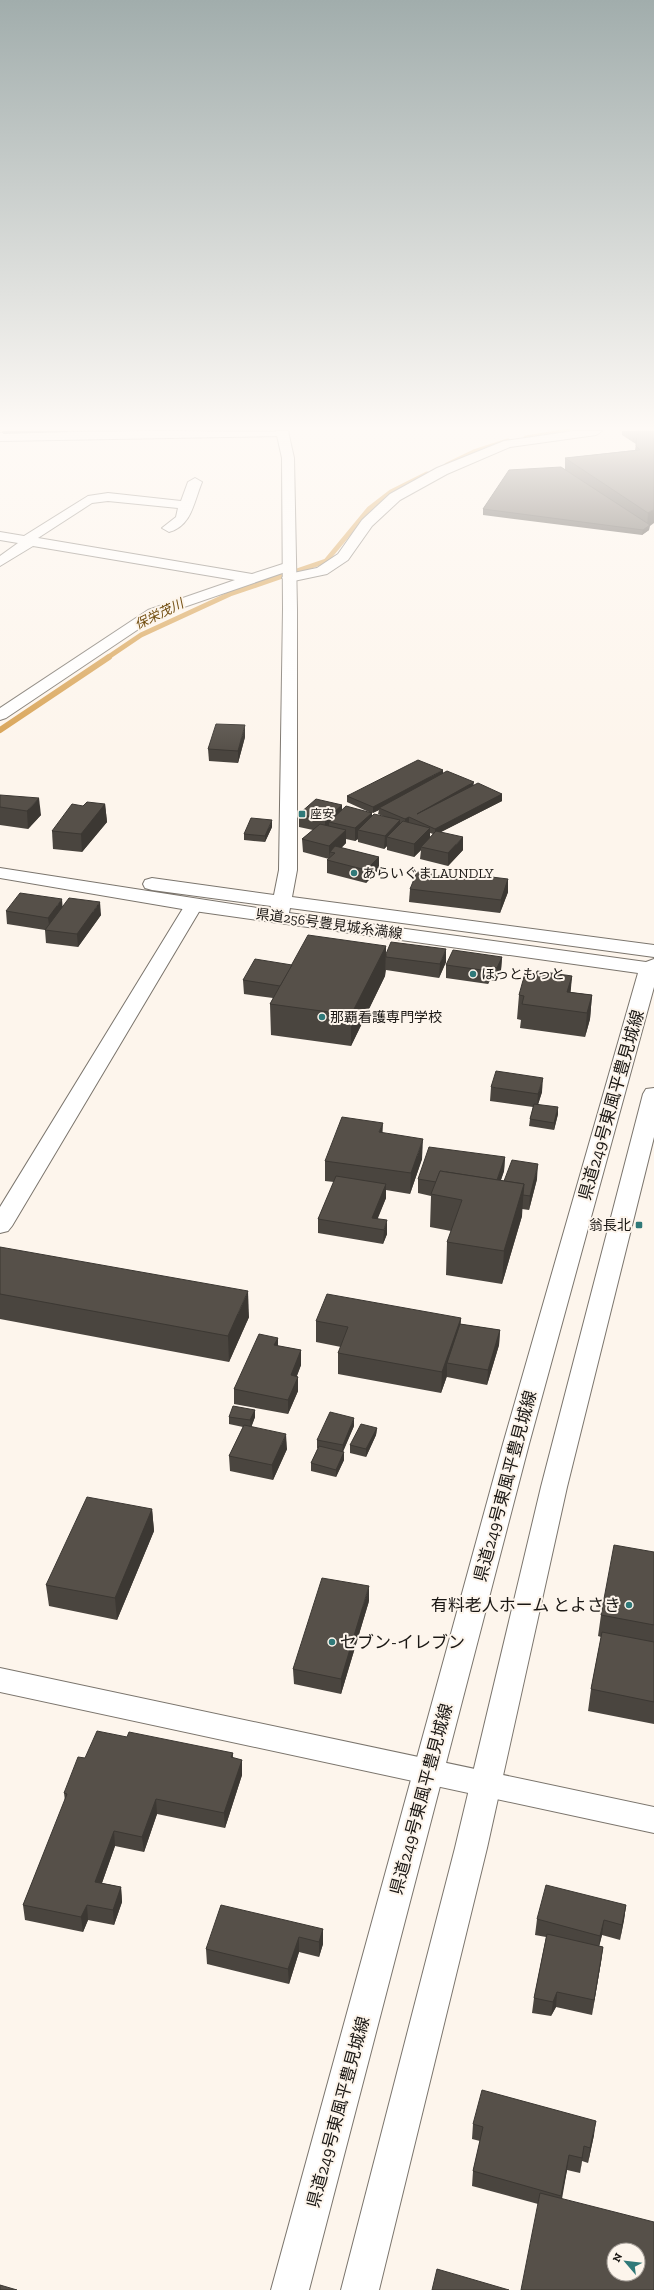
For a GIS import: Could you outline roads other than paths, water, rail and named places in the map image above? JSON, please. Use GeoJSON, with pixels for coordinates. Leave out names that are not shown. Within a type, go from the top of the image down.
{"type":"FeatureCollection","features":[{"type":"Feature","properties":{"kind":"street"},"geometry":{"type":"LineString","coordinates":[[10,538],[254,579]]}},
{"type":"Feature","properties":{"kind":"street"},"geometry":{"type":"LineString","coordinates":[[0,562],[32,538]]}},
{"type":"Feature","properties":{"kind":"street"},"geometry":{"type":"LineString","coordinates":[[280,908],[288,870],[289,538]]}},
{"type":"Feature","properties":{"kind":"street"},"geometry":{"type":"LineString","coordinates":[[0,715],[153,613],[254,579],[289,573],[322,571],[344,557],[357,538]]}},
{"type":"Feature","properties":{"kind":"street","name":"県道256号豊見城糸満線"},"geometry":{"type":"LineString","coordinates":[[2,873],[124,880],[280,908],[653,963]]}},
{"type":"Feature","properties":{"kind":"street","name":"県道256号豊見城糸満線"},"geometry":{"type":"LineString","coordinates":[[2,873],[194,905],[280,908]]}},
{"type":"Feature","properties":{"kind":"street"},"geometry":{"type":"LineString","coordinates":[[0,1226],[7,1201],[194,905]]}},
{"type":"Feature","properties":{"kind":"street","name":"県道249号東風平豊見城線"},"geometry":{"type":"LineString","coordinates":[[290,2290],[516,1444],[653,963]]}},
{"type":"Feature","properties":{"kind":"street"},"geometry":{"type":"LineString","coordinates":[[360,2290],[485,1784],[554,1487],[654,1094]]}},
{"type":"Feature","properties":{"kind":"street"},"geometry":{"type":"LineString","coordinates":[[0,1680],[654,1820]]}},
{"type":"Feature","properties":{"kind":"waterway","name":"保栄茂川"},"geometry":{"type":"LineString","coordinates":[[107,658],[141,635],[230,594],[326,561],[345,538]]}},
{"type":"Feature","properties":{"kind":"waterway","name":"保栄茂川"},"geometry":{"type":"LineString","coordinates":[[0,730],[109,657]]}},
{"type":"Feature","properties":{"kind":"place","name":"座安"},"geometry":{"type":"Point","coordinates":[302,814]}},
{"type":"Feature","properties":{"kind":"place","name":"あらいぐまLAUNDLY"},"geometry":{"type":"Point","coordinates":[354,873]}},
{"type":"Feature","properties":{"kind":"place","name":"ほっともっと"},"geometry":{"type":"Point","coordinates":[473,974]}},
{"type":"Feature","properties":{"kind":"place","name":"那覇看護専門学校"},"geometry":{"type":"Point","coordinates":[322,1017]}},
{"type":"Feature","properties":{"kind":"place","name":"翁長北"},"geometry":{"type":"Point","coordinates":[639,1225]}},
{"type":"Feature","properties":{"kind":"place","name":"有料老人ホーム とよさき"},"geometry":{"type":"Point","coordinates":[629,1605]}},
{"type":"Feature","properties":{"kind":"place","name":"セブン-イレブン"},"geometry":{"type":"Point","coordinates":[332,1642]}}]}
